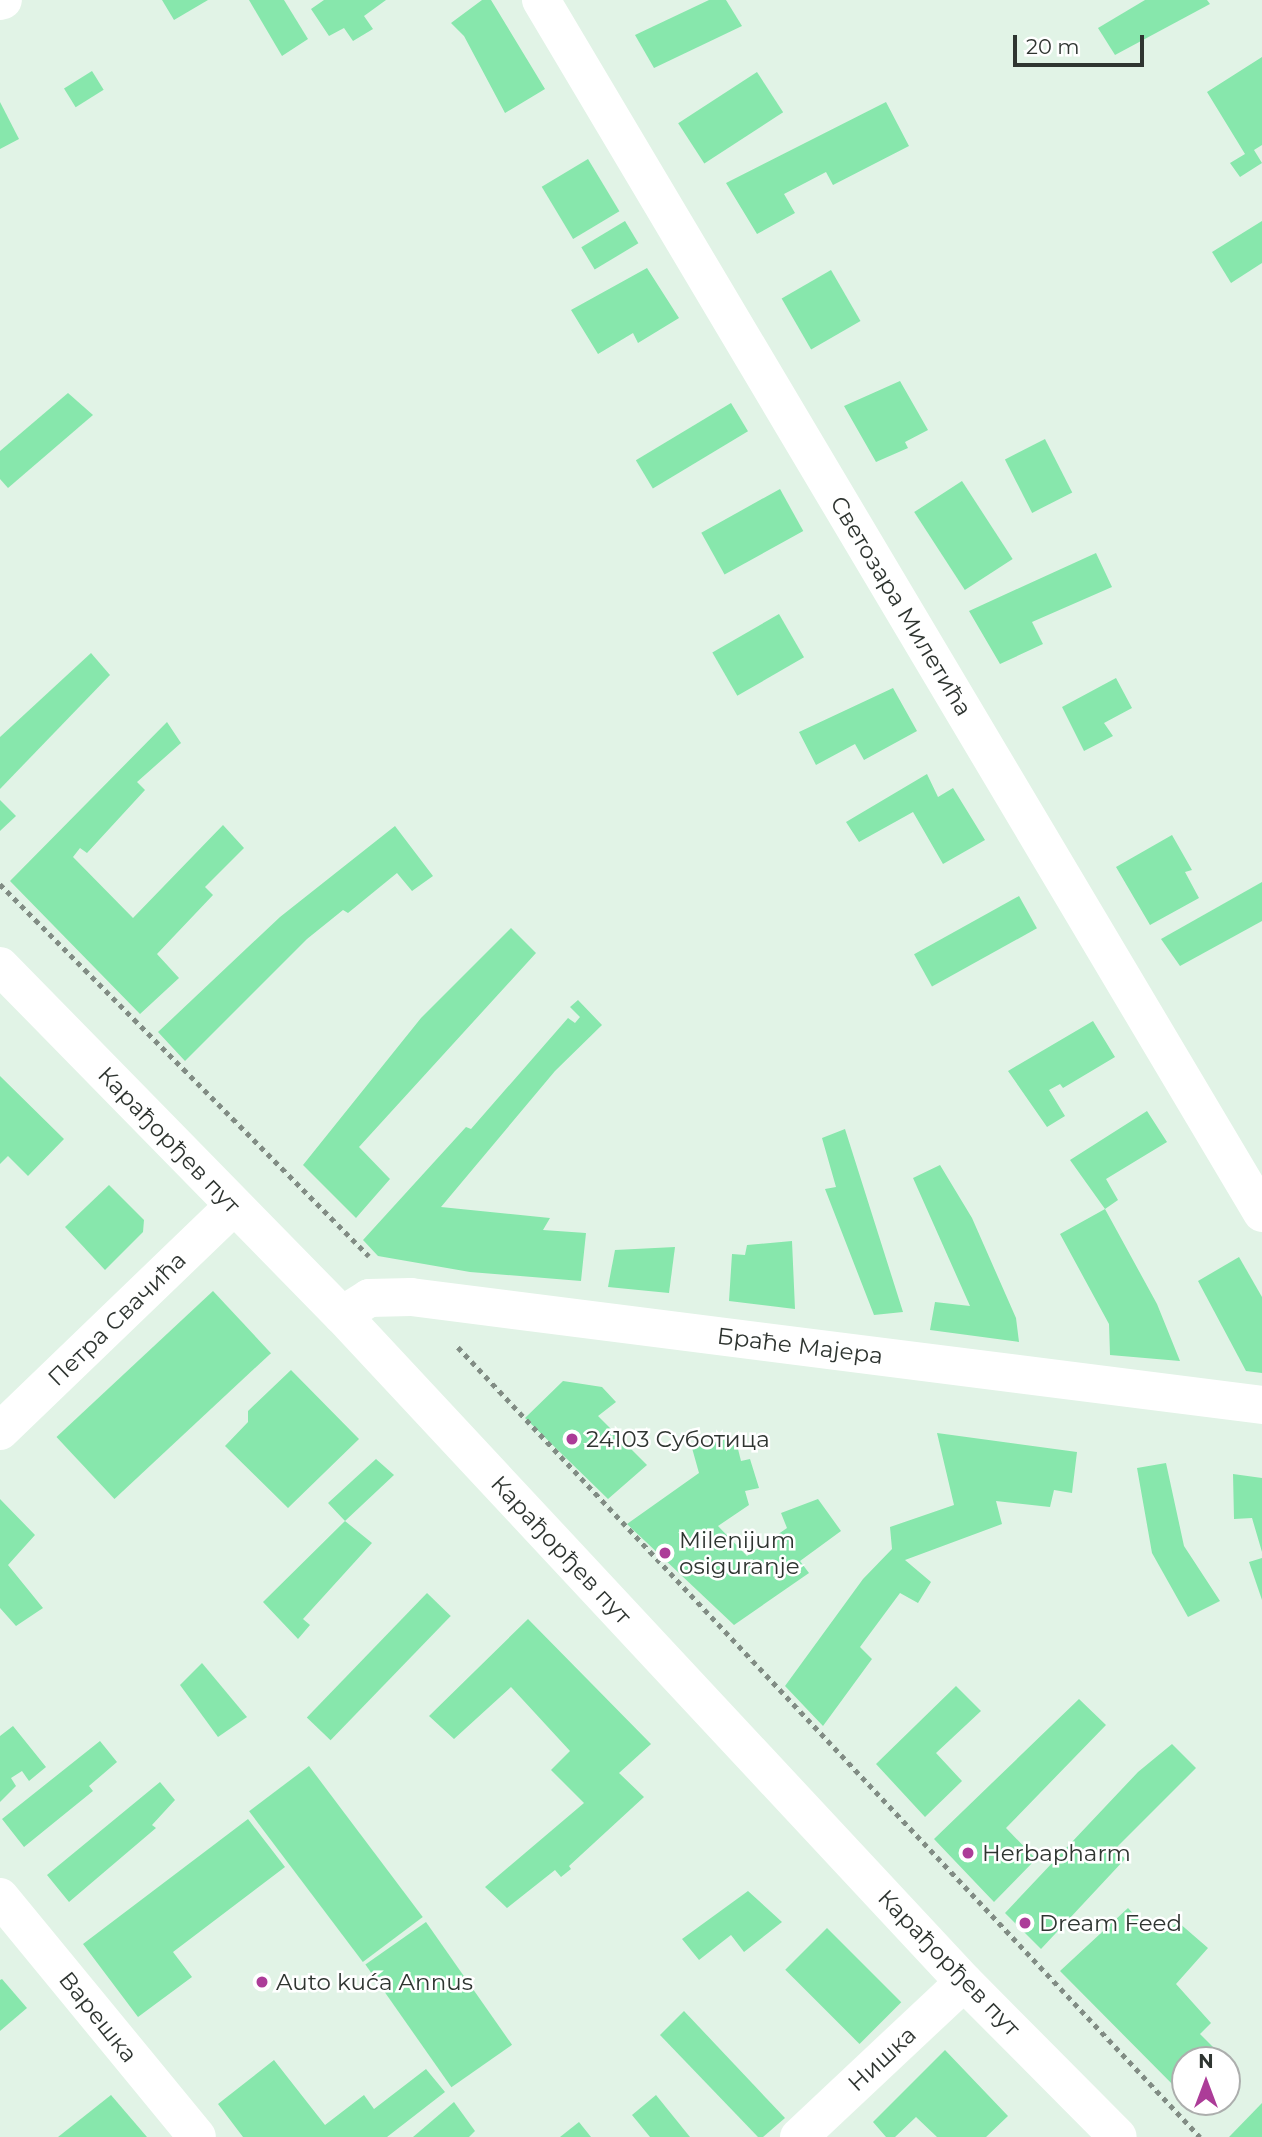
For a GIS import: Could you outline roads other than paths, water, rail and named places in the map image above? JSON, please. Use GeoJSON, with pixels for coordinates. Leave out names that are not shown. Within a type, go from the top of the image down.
{"type":"FeatureCollection","features":[{"type":"Feature","properties":{"kind":"street","name":"Светозара Милетића"},"geometry":{"type":"LineString","coordinates":[[541,0],[1262,1213]]}},
{"type":"Feature","properties":{"kind":"street","name":"Карађорђев пут"},"geometry":{"type":"LineString","coordinates":[[0,966],[233,1207],[342,1315],[964,1982],[1118,2137]]}},
{"type":"Feature","properties":{"kind":"street","name":"Петра Свачића"},"geometry":{"type":"LineString","coordinates":[[0,1431],[233,1207]]}},
{"type":"Feature","properties":{"kind":"street","name":"Браће Мајера"},"geometry":{"type":"LineString","coordinates":[[342,1315],[369,1298],[411,1297],[1262,1405]]}},
{"type":"Feature","properties":{"kind":"street","name":"Варешка"},"geometry":{"type":"LineString","coordinates":[[0,1897],[197,2137]]}},
{"type":"Feature","properties":{"kind":"street","name":"Нишка"},"geometry":{"type":"LineString","coordinates":[[799,2137],[964,1982]]}},
{"type":"Feature","properties":{"kind":"place","name":"24103 Суботица"},"geometry":{"type":"Point","coordinates":[572,1439]}},
{"type":"Feature","properties":{"kind":"place","name":"Milenijum osiguranje"},"geometry":{"type":"Point","coordinates":[665,1553]}},
{"type":"Feature","properties":{"kind":"place","name":"Herbapharm"},"geometry":{"type":"Point","coordinates":[968,1853]}},
{"type":"Feature","properties":{"kind":"place","name":"Dream Feed"},"geometry":{"type":"Point","coordinates":[1025,1923]}},
{"type":"Feature","properties":{"kind":"place","name":"Auto kuća Annus"},"geometry":{"type":"Point","coordinates":[262,1982]}}]}
